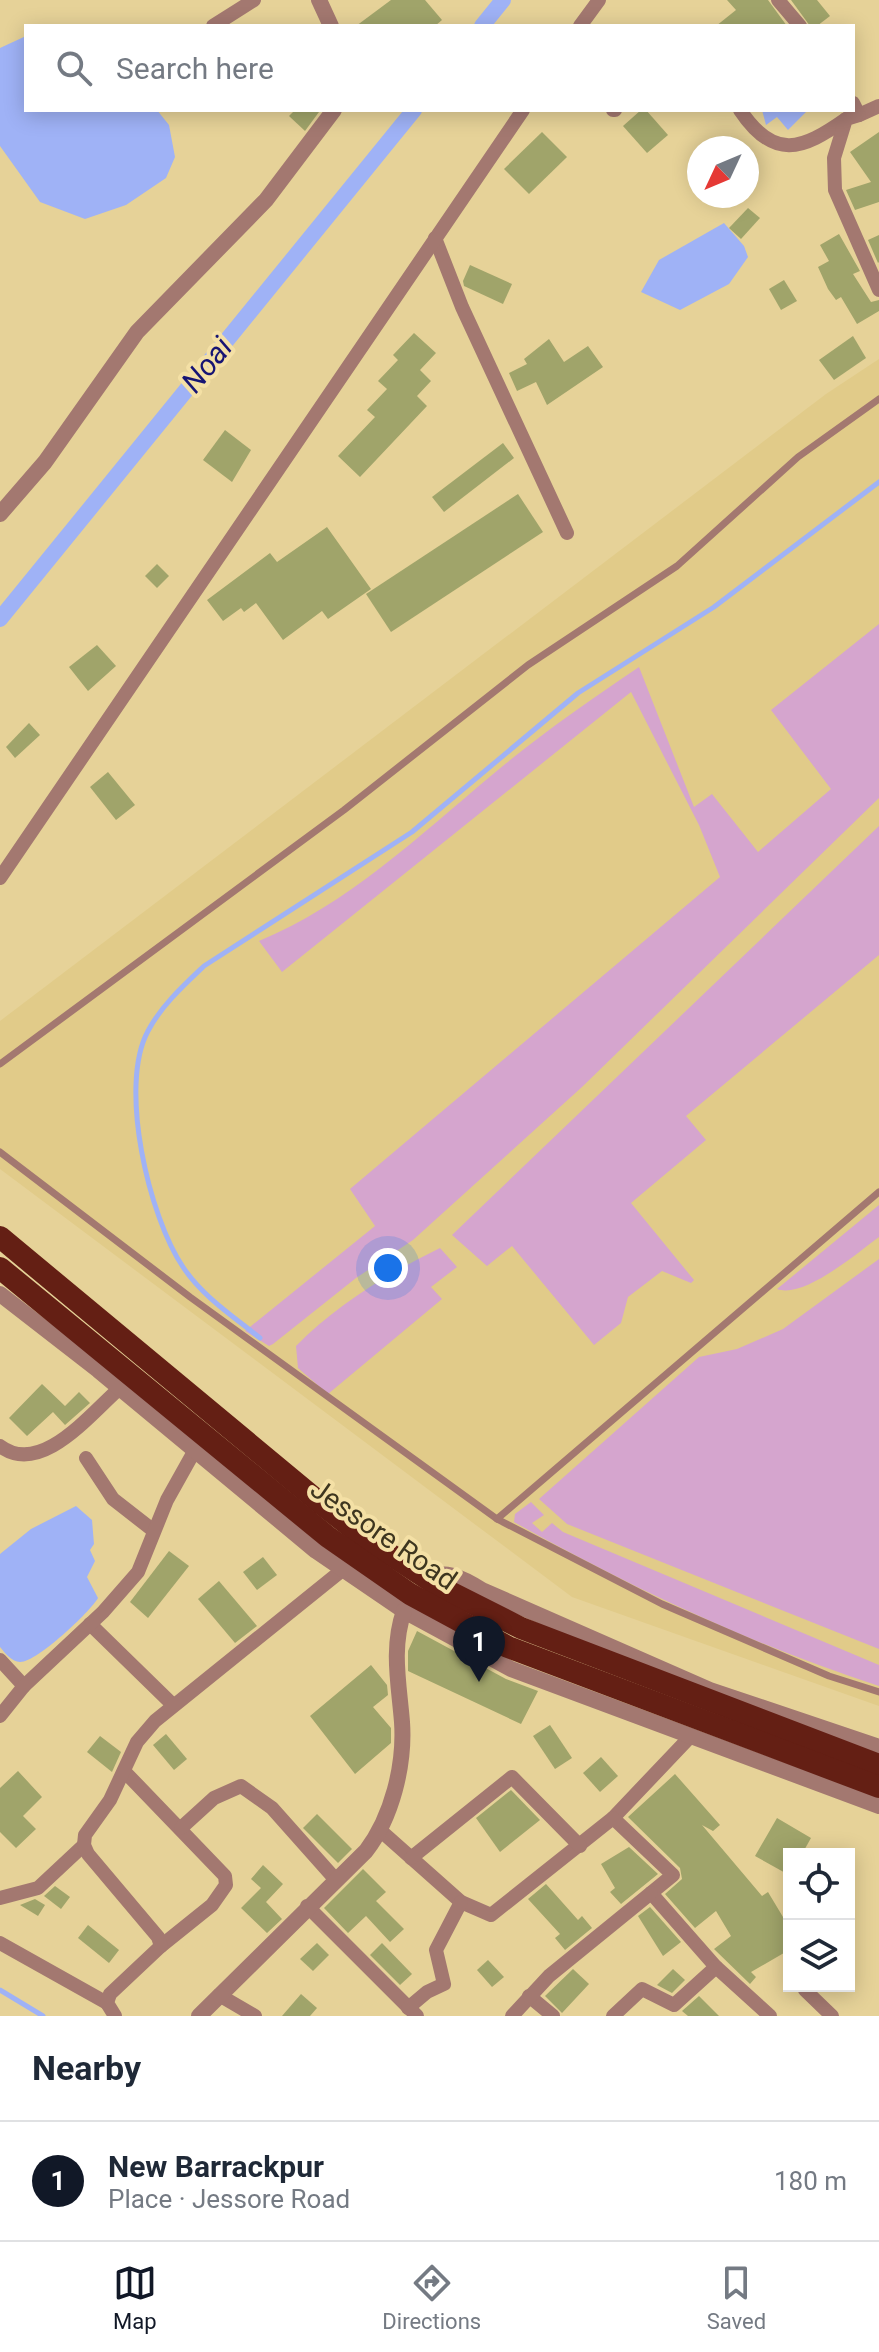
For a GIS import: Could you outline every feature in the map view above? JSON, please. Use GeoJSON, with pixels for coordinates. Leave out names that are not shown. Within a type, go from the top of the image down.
{"type":"FeatureCollection","features":[{"type":"Feature","properties":{"kind":"highway"},"geometry":{"type":"LineString","coordinates":[[0,1237],[319,1502],[423,1577],[521,1628],[879,1765]]}},
{"type":"Feature","properties":{"kind":"highway","name":"Jessore Road"},"geometry":{"type":"LineString","coordinates":[[0,1268],[13,1297],[350,1564],[508,1647],[879,1787]]}},
{"type":"Feature","properties":{"kind":"street"},"geometry":{"type":"LineString","coordinates":[[216,24],[254,0]]}},
{"type":"Feature","properties":{"kind":"street"},"geometry":{"type":"LineString","coordinates":[[319,0],[330,24]]}},
{"type":"Feature","properties":{"kind":"street"},"geometry":{"type":"LineString","coordinates":[[581,24],[599,0]]}},
{"type":"Feature","properties":{"kind":"street"},"geometry":{"type":"LineString","coordinates":[[778,0],[798,24]]}},
{"type":"Feature","properties":{"kind":"street"},"geometry":{"type":"LineString","coordinates":[[741,112],[755,132],[772,143],[787,147],[812,142],[853,113],[879,106]]}},
{"type":"Feature","properties":{"kind":"street"},"geometry":{"type":"LineString","coordinates":[[0,514],[45,462],[137,332],[266,200],[332,112]]}},
{"type":"Feature","properties":{"kind":"street"},"geometry":{"type":"LineString","coordinates":[[0,878],[64,789],[175,619],[522,112]]}},
{"type":"Feature","properties":{"kind":"street"},"geometry":{"type":"LineString","coordinates":[[853,113],[834,158],[835,190],[879,290]]}},
{"type":"Feature","properties":{"kind":"street"},"geometry":{"type":"LineString","coordinates":[[435,238],[462,307],[567,533]]}},
{"type":"Feature","properties":{"kind":"street"},"geometry":{"type":"LineString","coordinates":[[0,1317],[13,1297],[43,1274]]}},
{"type":"Feature","properties":{"kind":"street"},"geometry":{"type":"LineString","coordinates":[[0,1716],[24,1686],[90,1624],[138,1572],[167,1500],[199,1442],[120,1388],[13,1297]]}},
{"type":"Feature","properties":{"kind":"street"},"geometry":{"type":"LineString","coordinates":[[0,1446],[18,1457],[30,1456],[61,1439],[120,1388]]}},
{"type":"Feature","properties":{"kind":"street"},"geometry":{"type":"LineString","coordinates":[[86,1458],[113,1499],[154,1531]]}},
{"type":"Feature","properties":{"kind":"street"},"geometry":{"type":"LineString","coordinates":[[0,1898],[38,1888],[84,1845],[85,1835],[110,1800],[137,1742],[172,1704],[350,1564],[404,1611],[511,1669],[689,1738],[879,1806]]}},
{"type":"Feature","properties":{"kind":"street"},"geometry":{"type":"LineString","coordinates":[[423,1577],[440,1572],[457,1575],[482,1590],[710,1690],[879,1747]]}},
{"type":"Feature","properties":{"kind":"street"},"geometry":{"type":"LineString","coordinates":[[199,2016],[381,1831],[403,1748],[395,1662],[404,1611]]}},
{"type":"Feature","properties":{"kind":"street"},"geometry":{"type":"LineString","coordinates":[[90,1624],[172,1704]]}},
{"type":"Feature","properties":{"kind":"street"},"geometry":{"type":"LineString","coordinates":[[0,1660],[24,1686]]}},
{"type":"Feature","properties":{"kind":"street"},"geometry":{"type":"LineString","coordinates":[[381,1831],[461,1902],[491,1915],[613,1818],[689,1738]]}},
{"type":"Feature","properties":{"kind":"street"},"geometry":{"type":"LineString","coordinates":[[111,2010],[110,1994],[161,1946],[212,1905],[226,1885],[225,1876],[124,1771]]}},
{"type":"Feature","properties":{"kind":"street"},"geometry":{"type":"LineString","coordinates":[[411,1858],[512,1777],[580,1846]]}},
{"type":"Feature","properties":{"kind":"street"},"geometry":{"type":"LineString","coordinates":[[181,1828],[214,1798],[241,1786],[272,1808],[336,1880]]}},
{"type":"Feature","properties":{"kind":"street"},"geometry":{"type":"LineString","coordinates":[[512,2016],[529,1996],[673,1875],[613,1818]]}},
{"type":"Feature","properties":{"kind":"street"},"geometry":{"type":"LineString","coordinates":[[84,1845],[161,1946]]}},
{"type":"Feature","properties":{"kind":"street"},"geometry":{"type":"LineString","coordinates":[[651,1893],[716,1967],[770,2016]]}},
{"type":"Feature","properties":{"kind":"street"},"geometry":{"type":"LineString","coordinates":[[307,1906],[413,2012],[427,1992],[444,1984],[436,1950],[461,1902]]}},
{"type":"Feature","properties":{"kind":"street"},"geometry":{"type":"LineString","coordinates":[[0,1943],[111,2010]]}},
{"type":"Feature","properties":{"kind":"street"},"geometry":{"type":"LineString","coordinates":[[613,2016],[642,1989],[674,2005],[716,1967]]}},
{"type":"Feature","properties":{"kind":"street"},"geometry":{"type":"LineString","coordinates":[[807,1992],[832,2016]]}},
{"type":"Feature","properties":{"kind":"street"},"geometry":{"type":"LineString","coordinates":[[219,1995],[255,2016]]}},
{"type":"Feature","properties":{"kind":"street"},"geometry":{"type":"LineString","coordinates":[[529,1996],[553,2016]]}},
{"type":"Feature","properties":{"kind":"street"},"geometry":{"type":"LineString","coordinates":[[668,2003],[681,2016]]}},
{"type":"Feature","properties":{"kind":"lane"},"geometry":{"type":"LineString","coordinates":[[0,1064],[344,810],[528,665],[677,566],[798,457],[879,399]]}},
{"type":"Feature","properties":{"kind":"lane"},"geometry":{"type":"LineString","coordinates":[[0,1152],[190,1297],[497,1519],[662,1604],[829,1676],[879,1692]]}},
{"type":"Feature","properties":{"kind":"lane"},"geometry":{"type":"LineString","coordinates":[[497,1519],[879,1192]]}},
{"type":"Feature","properties":{"kind":"shaded area"},"geometry":{"type":"Polygon","coordinates":[[[879,359],[879,1706],[572,1597],[0,1169],[0,1021],[826,394],[879,359]]]}},
{"type":"Feature","properties":{"kind":"shaded area"},"geometry":{"type":"Polygon","coordinates":[[[879,624],[879,798],[582,1087],[413,1240],[356,1278],[273,1344],[269,1346],[245,1331],[375,1226],[350,1189],[720,877],[699,825],[631,692],[282,972],[259,941],[322,908],[382,867],[527,746],[639,667],[694,807],[712,794],[758,852],[831,789],[771,710],[879,624]]]}},
{"type":"Feature","properties":{"kind":"shaded area"},"geometry":{"type":"Polygon","coordinates":[[[879,826],[879,955],[686,1116],[706,1140],[631,1203],[694,1280],[691,1283],[662,1271],[628,1297],[621,1323],[594,1345],[512,1246],[487,1266],[452,1235],[879,826]]]}},
{"type":"Feature","properties":{"kind":"shaded area"},"geometry":{"type":"Polygon","coordinates":[[[879,1205],[879,1237],[815,1281],[788,1290],[777,1289],[879,1205]]]}},
{"type":"Feature","properties":{"kind":"shaded area"},"geometry":{"type":"Polygon","coordinates":[[[440,1248],[457,1267],[431,1287],[442,1299],[328,1394],[298,1368],[296,1346],[328,1317],[383,1279],[440,1248]]]}},
{"type":"Feature","properties":{"kind":"shaded area"},"geometry":{"type":"Polygon","coordinates":[[[879,1259],[879,1649],[567,1524],[539,1499],[699,1357],[737,1349],[783,1329],[879,1259]]]}},
{"type":"Feature","properties":{"kind":"shaded area"},"geometry":{"type":"Polygon","coordinates":[[[531,1502],[544,1515],[532,1523],[542,1532],[552,1523],[563,1532],[879,1665],[879,1686],[785,1652],[692,1613],[558,1546],[514,1522],[515,1514],[531,1502]]]}},
{"type":"Feature","properties":{"kind":"water"},"geometry":{"type":"Polygon","coordinates":[[[24,37],[24,112],[159,112],[169,125],[175,157],[166,178],[126,205],[85,219],[40,202],[0,146],[0,48],[24,37]]]}},
{"type":"Feature","properties":{"kind":"water"},"geometry":{"type":"Polygon","coordinates":[[[763,112],[806,112],[788,130],[777,117],[766,125],[763,112]]]}},
{"type":"Feature","properties":{"kind":"water"},"geometry":{"type":"Polygon","coordinates":[[[724,223],[744,246],[748,257],[729,284],[680,310],[641,292],[659,260],[724,223]]]}},
{"type":"Feature","properties":{"kind":"water"},"geometry":{"type":"Polygon","coordinates":[[[76,1506],[92,1520],[94,1544],[90,1550],[95,1561],[87,1577],[98,1598],[50,1646],[28,1660],[14,1660],[0,1647],[0,1554],[31,1529],[76,1506]]]}},
{"type":"Feature","properties":{"kind":"building"},"geometry":{"type":"Polygon","coordinates":[[[391,0],[425,0],[442,20],[437,24],[359,24],[391,0]]]}},
{"type":"Feature","properties":{"kind":"building"},"geometry":{"type":"Polygon","coordinates":[[[727,0],[768,0],[786,24],[718,24],[736,10],[727,0]]]}},
{"type":"Feature","properties":{"kind":"building"},"geometry":{"type":"Polygon","coordinates":[[[791,0],[817,0],[830,16],[820,24],[809,24],[791,0]]]}},
{"type":"Feature","properties":{"kind":"building"},"geometry":{"type":"Polygon","coordinates":[[[293,112],[319,112],[305,131],[289,116],[293,112]]]}},
{"type":"Feature","properties":{"kind":"building"},"geometry":{"type":"Polygon","coordinates":[[[639,112],[648,112],[668,135],[647,153],[623,126],[639,112]]]}},
{"type":"Feature","properties":{"kind":"building"},"geometry":{"type":"Polygon","coordinates":[[[542,132],[567,157],[529,194],[504,169],[542,132]]]}},
{"type":"Feature","properties":{"kind":"building"},"geometry":{"type":"Polygon","coordinates":[[[879,132],[879,202],[855,210],[846,190],[871,182],[850,152],[879,132]]]}},
{"type":"Feature","properties":{"kind":"building"},"geometry":{"type":"Polygon","coordinates":[[[748,208],[760,218],[741,239],[729,228],[748,208]]]}},
{"type":"Feature","properties":{"kind":"building"},"geometry":{"type":"Polygon","coordinates":[[[839,234],[860,271],[853,274],[871,302],[879,300],[879,311],[857,324],[841,297],[836,300],[828,289],[818,267],[829,261],[820,245],[839,234]]]}},
{"type":"Feature","properties":{"kind":"building"},"geometry":{"type":"Polygon","coordinates":[[[879,235],[879,262],[878,263],[868,240],[879,235]]]}},
{"type":"Feature","properties":{"kind":"building"},"geometry":{"type":"Polygon","coordinates":[[[470,265],[512,284],[503,304],[464,286],[470,265]]]}},
{"type":"Feature","properties":{"kind":"building"},"geometry":{"type":"Polygon","coordinates":[[[784,280],[797,301],[781,310],[769,289],[784,280]]]}},
{"type":"Feature","properties":{"kind":"building"},"geometry":{"type":"Polygon","coordinates":[[[414,333],[436,353],[420,370],[431,381],[417,396],[427,406],[360,477],[338,456],[375,417],[367,410],[387,389],[378,381],[398,360],[393,355],[414,333]]]}},
{"type":"Feature","properties":{"kind":"building"},"geometry":{"type":"Polygon","coordinates":[[[853,336],[866,358],[834,380],[819,360],[853,336]]]}},
{"type":"Feature","properties":{"kind":"building"},"geometry":{"type":"Polygon","coordinates":[[[549,339],[564,362],[588,346],[603,367],[547,405],[536,382],[517,391],[509,373],[527,364],[524,359],[549,339]]]}},
{"type":"Feature","properties":{"kind":"building"},"geometry":{"type":"Polygon","coordinates":[[[225,430],[251,450],[232,482],[203,460],[225,430]]]}},
{"type":"Feature","properties":{"kind":"building"},"geometry":{"type":"Polygon","coordinates":[[[503,443],[514,458],[444,512],[432,497],[503,443]]]}},
{"type":"Feature","properties":{"kind":"building"},"geometry":{"type":"Polygon","coordinates":[[[518,494],[543,532],[391,632],[366,594],[518,494]]]}},
{"type":"Feature","properties":{"kind":"building"},"geometry":{"type":"Polygon","coordinates":[[[327,527],[371,589],[328,619],[322,611],[283,640],[256,603],[244,612],[241,608],[223,621],[207,600],[270,553],[277,562],[327,527]]]}},
{"type":"Feature","properties":{"kind":"building"},"geometry":{"type":"Polygon","coordinates":[[[157,564],[169,576],[157,588],[145,576],[157,564]]]}},
{"type":"Feature","properties":{"kind":"building"},"geometry":{"type":"Polygon","coordinates":[[[97,645],[116,666],[88,691],[69,667],[97,645]]]}},
{"type":"Feature","properties":{"kind":"building"},"geometry":{"type":"Polygon","coordinates":[[[29,723],[40,735],[15,758],[6,747],[29,723]]]}},
{"type":"Feature","properties":{"kind":"building"},"geometry":{"type":"Polygon","coordinates":[[[108,772],[135,805],[116,820],[90,787],[108,772]]]}},
{"type":"Feature","properties":{"kind":"building"},"geometry":{"type":"Polygon","coordinates":[[[42,1384],[65,1406],[79,1392],[90,1403],[65,1425],[53,1412],[27,1436],[9,1418],[42,1384]]]}},
{"type":"Feature","properties":{"kind":"building"},"geometry":{"type":"Polygon","coordinates":[[[169,1551],[189,1566],[148,1618],[130,1602],[169,1551]]]}},
{"type":"Feature","properties":{"kind":"building"},"geometry":{"type":"Polygon","coordinates":[[[263,1557],[277,1575],[257,1590],[243,1572],[263,1557]]]}},
{"type":"Feature","properties":{"kind":"building"},"geometry":{"type":"Polygon","coordinates":[[[219,1581],[257,1626],[235,1643],[198,1599],[219,1581]]]}},
{"type":"Feature","properties":{"kind":"building"},"geometry":{"type":"Polygon","coordinates":[[[417,1631],[506,1679],[538,1691],[521,1724],[408,1671],[408,1651],[417,1631]]]}},
{"type":"Feature","properties":{"kind":"building"},"geometry":{"type":"Polygon","coordinates":[[[371,1665],[387,1685],[388,1695],[373,1707],[391,1728],[391,1743],[355,1774],[310,1716],[371,1665]]]}},
{"type":"Feature","properties":{"kind":"building"},"geometry":{"type":"Polygon","coordinates":[[[550,1725],[572,1758],[555,1769],[533,1736],[550,1725]]]}},
{"type":"Feature","properties":{"kind":"building"},"geometry":{"type":"Polygon","coordinates":[[[166,1734],[187,1759],[174,1770],[153,1745],[166,1734]]]}},
{"type":"Feature","properties":{"kind":"building"},"geometry":{"type":"Polygon","coordinates":[[[100,1736],[121,1752],[112,1772],[87,1752],[100,1736]]]}},
{"type":"Feature","properties":{"kind":"building"},"geometry":{"type":"Polygon","coordinates":[[[601,1757],[618,1776],[600,1792],[583,1773],[601,1757]]]}},
{"type":"Feature","properties":{"kind":"building"},"geometry":{"type":"Polygon","coordinates":[[[18,1771],[42,1797],[23,1816],[36,1829],[16,1848],[0,1832],[0,1788],[18,1771]]]}},
{"type":"Feature","properties":{"kind":"building"},"geometry":{"type":"Polygon","coordinates":[[[675,1774],[720,1825],[713,1831],[702,1825],[762,1896],[768,1892],[783,1917],[783,1953],[751,1972],[756,1977],[750,1984],[714,1949],[731,1936],[716,1911],[695,1928],[665,1894],[682,1879],[680,1868],[628,1817],[675,1774]]]}},
{"type":"Feature","properties":{"kind":"building"},"geometry":{"type":"Polygon","coordinates":[[[511,1790],[540,1820],[500,1852],[476,1818],[511,1790]]]}},
{"type":"Feature","properties":{"kind":"building"},"geometry":{"type":"Polygon","coordinates":[[[317,1814],[352,1849],[338,1863],[303,1828],[317,1814]]]}},
{"type":"Feature","properties":{"kind":"building"},"geometry":{"type":"Polygon","coordinates":[[[777,1818],[811,1838],[805,1848],[783,1848],[783,1872],[755,1856],[777,1818]]]}},
{"type":"Feature","properties":{"kind":"building"},"geometry":{"type":"Polygon","coordinates":[[[629,1847],[658,1874],[621,1904],[610,1892],[615,1888],[601,1864],[629,1847]]]}},
{"type":"Feature","properties":{"kind":"building"},"geometry":{"type":"Polygon","coordinates":[[[263,1865],[283,1884],[266,1902],[282,1919],[267,1933],[241,1908],[261,1888],[251,1879],[263,1865]]]}},
{"type":"Feature","properties":{"kind":"building"},"geometry":{"type":"Polygon","coordinates":[[[363,1869],[386,1892],[376,1901],[404,1929],[390,1942],[366,1916],[348,1933],[324,1908],[363,1869]]]}},
{"type":"Feature","properties":{"kind":"building"},"geometry":{"type":"Polygon","coordinates":[[[546,1884],[578,1920],[582,1916],[592,1928],[565,1950],[555,1938],[560,1934],[528,1899],[546,1884]]]}},
{"type":"Feature","properties":{"kind":"building"},"geometry":{"type":"Polygon","coordinates":[[[55,1886],[70,1897],[61,1909],[44,1896],[55,1886]]]}},
{"type":"Feature","properties":{"kind":"building"},"geometry":{"type":"Polygon","coordinates":[[[35,1899],[45,1905],[38,1916],[20,1905],[35,1899]]]}},
{"type":"Feature","properties":{"kind":"building"},"geometry":{"type":"Polygon","coordinates":[[[650,1907],[681,1942],[663,1956],[638,1916],[650,1907]]]}},
{"type":"Feature","properties":{"kind":"building"},"geometry":{"type":"Polygon","coordinates":[[[88,1925],[119,1950],[109,1963],[78,1938],[88,1925]]]}},
{"type":"Feature","properties":{"kind":"building"},"geometry":{"type":"Polygon","coordinates":[[[317,1943],[329,1955],[313,1971],[300,1959],[317,1943]]]}},
{"type":"Feature","properties":{"kind":"building"},"geometry":{"type":"Polygon","coordinates":[[[382,1943],[412,1974],[400,1985],[370,1955],[382,1943]]]}},
{"type":"Feature","properties":{"kind":"building"},"geometry":{"type":"Polygon","coordinates":[[[488,1960],[504,1977],[492,1987],[477,1970],[488,1960]]]}},
{"type":"Feature","properties":{"kind":"building"},"geometry":{"type":"Polygon","coordinates":[[[573,1969],[589,1984],[562,2013],[545,1996],[573,1969]]]}},
{"type":"Feature","properties":{"kind":"building"},"geometry":{"type":"Polygon","coordinates":[[[673,1969],[685,1980],[672,1993],[657,1985],[673,1969]]]}},
{"type":"Feature","properties":{"kind":"building"},"geometry":{"type":"Polygon","coordinates":[[[301,1994],[317,2008],[310,2016],[282,2016],[301,1994]]]}},
{"type":"Feature","properties":{"kind":"building"},"geometry":{"type":"Polygon","coordinates":[[[699,1996],[719,2016],[688,2016],[682,2011],[699,1996]]]}},
{"type":"Feature","properties":{"kind":"waterway","name":"Noai"},"geometry":{"type":"LineString","coordinates":[[484,24],[503,0]]}},
{"type":"Feature","properties":{"kind":"waterway","name":"Noai"},"geometry":{"type":"LineString","coordinates":[[0,619],[412,112]]}},
{"type":"Feature","properties":{"kind":"waterway"},"geometry":{"type":"LineString","coordinates":[[260,1338],[209,1297],[183,1267],[159,1217],[149,1185],[137,1117],[136,1084],[139,1055],[159,1013],[204,966],[412,832],[578,693],[714,607],[879,482]]}},
{"type":"Feature","properties":{"kind":"waterway"},"geometry":{"type":"LineString","coordinates":[[0,1990],[43,2016]]}},
{"type":"Feature","properties":{"kind":"place","name":"New Barrackpur"},"geometry":{"type":"Point","coordinates":[479,1682]}}]}
